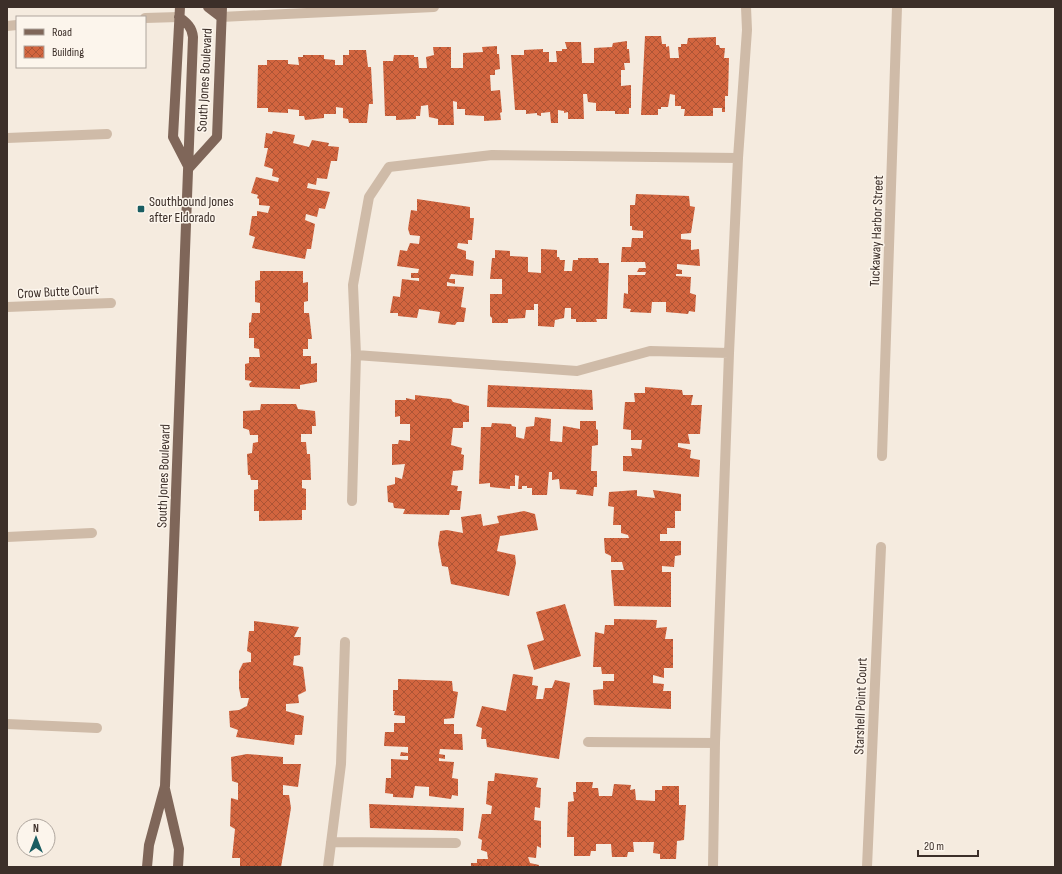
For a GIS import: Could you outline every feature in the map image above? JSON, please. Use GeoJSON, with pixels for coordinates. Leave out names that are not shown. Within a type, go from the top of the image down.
{"type":"FeatureCollection","features":[{"type":"Feature","properties":{"kind":"main road"},"geometry":{"type":"LineString","coordinates":[[208,7],[221,12]]}},
{"type":"Feature","properties":{"kind":"main road"},"geometry":{"type":"LineString","coordinates":[[180,12],[193,30],[189,168]]}},
{"type":"Feature","properties":{"kind":"main road","name":"South Jones Boulevard"},"geometry":{"type":"LineString","coordinates":[[147,867],[149,845],[165,786],[189,168],[173,137],[180,12]]}},
{"type":"Feature","properties":{"kind":"main road","name":"South Jones Boulevard"},"geometry":{"type":"LineString","coordinates":[[189,168],[217,137],[221,12]]}},
{"type":"Feature","properties":{"kind":"main road","name":"South Jones Boulevard"},"geometry":{"type":"LineString","coordinates":[[165,786],[179,849],[178,867]]}},
{"type":"Feature","properties":{"kind":"street"},"geometry":{"type":"LineString","coordinates":[[221,12],[434,7]]}},
{"type":"Feature","properties":{"kind":"street"},"geometry":{"type":"LineString","coordinates":[[713,867],[715,743],[738,158],[747,30],[746,7]]}},
{"type":"Feature","properties":{"kind":"street","name":"Tuckaway Harbor Street"},"geometry":{"type":"LineString","coordinates":[[882,456],[897,7]]}},
{"type":"Feature","properties":{"kind":"street"},"geometry":{"type":"LineString","coordinates":[[146,18],[180,12]]}},
{"type":"Feature","properties":{"kind":"street"},"geometry":{"type":"LineString","coordinates":[[7,138],[107,134]]}},
{"type":"Feature","properties":{"kind":"street"},"geometry":{"type":"LineString","coordinates":[[352,502],[356,355],[353,285],[369,197],[389,167],[492,155],[738,158]]}},
{"type":"Feature","properties":{"kind":"street","name":"Crow Butte Court"},"geometry":{"type":"LineString","coordinates":[[7,307],[111,303]]}},
{"type":"Feature","properties":{"kind":"street"},"geometry":{"type":"LineString","coordinates":[[356,355],[577,371],[650,351],[730,353]]}},
{"type":"Feature","properties":{"kind":"street"},"geometry":{"type":"LineString","coordinates":[[7,538],[92,532]]}},
{"type":"Feature","properties":{"kind":"street","name":"Starshell Point Court"},"geometry":{"type":"LineString","coordinates":[[867,867],[881,547]]}},
{"type":"Feature","properties":{"kind":"street"},"geometry":{"type":"LineString","coordinates":[[328,867],[342,764],[345,642]]}},
{"type":"Feature","properties":{"kind":"street"},"geometry":{"type":"LineString","coordinates":[[7,724],[97,728]]}},
{"type":"Feature","properties":{"kind":"street"},"geometry":{"type":"LineString","coordinates":[[588,742],[715,743]]}},
{"type":"Feature","properties":{"kind":"street"},"geometry":{"type":"LineString","coordinates":[[331,842],[456,843]]}},
{"type":"Feature","properties":{"kind":"building"},"geometry":{"type":"Polygon","coordinates":[[[645,36],[661,36],[662,44],[666,44],[666,47],[669,46],[670,58],[679,58],[678,47],[681,47],[681,44],[687,44],[688,38],[716,37],[716,45],[719,45],[720,48],[725,48],[724,58],[729,58],[728,96],[725,96],[725,112],[722,112],[722,108],[713,108],[713,116],[684,116],[685,109],[681,109],[681,106],[675,106],[675,95],[670,94],[668,107],[661,107],[661,109],[658,109],[658,115],[641,115],[645,36]]]}},
{"type":"Feature","properties":{"kind":"building"},"geometry":{"type":"Polygon","coordinates":[[[627,41],[630,63],[624,63],[625,70],[621,70],[621,86],[631,85],[631,108],[629,108],[629,114],[615,114],[615,111],[596,111],[596,103],[588,102],[587,94],[583,94],[584,119],[568,119],[568,112],[564,113],[564,111],[558,110],[558,123],[551,123],[550,112],[541,113],[541,116],[537,115],[537,113],[526,114],[526,110],[515,110],[511,55],[524,55],[524,50],[543,49],[543,52],[549,52],[549,62],[557,62],[556,51],[567,49],[565,42],[581,42],[582,63],[594,63],[594,48],[612,47],[613,43],[627,41]]]}},
{"type":"Feature","properties":{"kind":"building"},"geometry":{"type":"Polygon","coordinates":[[[497,46],[500,69],[495,70],[495,75],[490,75],[491,91],[500,90],[502,112],[500,113],[501,120],[484,121],[484,116],[465,115],[465,109],[457,109],[457,102],[453,101],[454,125],[438,125],[438,119],[429,117],[428,105],[421,106],[420,116],[416,116],[416,119],[396,120],[396,116],[385,116],[383,61],[393,61],[394,55],[414,55],[414,57],[418,57],[419,68],[427,68],[426,57],[434,55],[433,47],[451,47],[451,68],[463,68],[463,53],[483,52],[482,47],[497,46]]]}},
{"type":"Feature","properties":{"kind":"building"},"geometry":{"type":"Polygon","coordinates":[[[349,50],[366,50],[368,67],[371,67],[373,104],[369,104],[367,123],[349,123],[348,119],[343,118],[343,108],[336,107],[336,114],[324,114],[324,118],[305,120],[304,116],[299,116],[299,110],[288,109],[288,113],[268,112],[268,108],[257,108],[258,65],[267,65],[267,60],[288,60],[288,64],[299,65],[298,57],[303,57],[303,55],[324,55],[324,59],[335,60],[335,65],[343,65],[343,55],[349,55],[349,50]]]}},
{"type":"Feature","properties":{"kind":"building"},"geometry":{"type":"Polygon","coordinates":[[[273,131],[295,135],[293,143],[309,147],[312,140],[329,143],[328,146],[339,147],[337,161],[331,161],[327,179],[317,178],[316,185],[308,183],[307,188],[330,192],[325,209],[319,208],[317,217],[306,214],[305,220],[315,224],[311,249],[307,249],[305,259],[252,248],[255,237],[249,235],[252,216],[257,216],[257,211],[268,213],[270,206],[259,205],[259,199],[257,198],[258,195],[251,193],[256,177],[278,182],[279,178],[272,176],[273,169],[264,166],[268,148],[264,148],[266,133],[272,134],[273,131]]]}},
{"type":"Feature","properties":{"kind":"building"},"geometry":{"type":"Polygon","coordinates":[[[636,194],[689,196],[690,206],[695,207],[691,233],[681,234],[681,239],[691,240],[691,250],[699,249],[700,266],[677,264],[677,269],[682,270],[682,274],[676,274],[676,276],[691,277],[690,293],[696,295],[695,312],[689,311],[688,314],[666,312],[666,302],[652,302],[651,313],[630,312],[631,309],[623,308],[624,293],[628,294],[628,275],[645,275],[646,272],[637,272],[639,268],[646,268],[645,262],[621,262],[622,247],[631,247],[632,238],[643,238],[643,231],[632,230],[632,226],[630,226],[630,205],[635,205],[636,194]]]}},
{"type":"Feature","properties":{"kind":"building"},"geometry":{"type":"Polygon","coordinates":[[[417,199],[470,207],[470,218],[474,218],[472,240],[468,240],[468,244],[458,243],[457,248],[466,251],[466,259],[474,261],[473,276],[451,274],[449,279],[455,279],[455,284],[447,282],[447,286],[464,287],[461,307],[466,308],[464,322],[457,322],[455,325],[438,323],[440,312],[419,309],[417,318],[398,316],[398,313],[390,313],[393,296],[400,297],[402,279],[419,281],[419,278],[411,278],[411,273],[418,273],[419,269],[397,266],[400,250],[407,251],[410,243],[419,244],[420,236],[410,235],[408,229],[411,210],[417,211],[417,199]]]}},
{"type":"Feature","properties":{"kind":"building"},"geometry":{"type":"Polygon","coordinates":[[[541,249],[557,250],[557,257],[559,257],[560,260],[565,260],[564,271],[572,271],[573,260],[578,260],[578,258],[598,258],[599,263],[609,263],[607,319],[596,319],[597,322],[576,322],[576,319],[571,319],[571,308],[565,308],[564,318],[555,320],[554,327],[538,326],[538,304],[534,304],[534,310],[526,310],[525,318],[508,319],[508,323],[492,323],[492,318],[490,316],[490,294],[502,294],[502,279],[490,279],[492,258],[495,258],[495,250],[510,251],[510,256],[528,257],[528,272],[541,273],[541,249]]]}},
{"type":"Feature","properties":{"kind":"building"},"geometry":{"type":"Polygon","coordinates":[[[260,271],[303,271],[303,283],[308,282],[308,301],[304,302],[304,313],[309,313],[312,339],[308,339],[308,349],[303,349],[303,356],[311,356],[311,364],[317,363],[317,382],[300,385],[300,389],[250,387],[249,384],[252,381],[245,380],[245,364],[249,363],[249,357],[260,357],[259,349],[254,348],[254,338],[249,338],[249,323],[251,322],[252,313],[260,313],[260,303],[255,302],[255,281],[260,280],[260,271]]]}},
{"type":"Feature","properties":{"kind":"building"},"geometry":{"type":"Polygon","coordinates":[[[488,385],[592,390],[593,410],[487,407],[488,385]]]}},
{"type":"Feature","properties":{"kind":"building"},"geometry":{"type":"Polygon","coordinates":[[[645,387],[682,390],[683,395],[693,395],[691,405],[702,405],[700,434],[688,434],[690,444],[678,443],[678,447],[691,450],[690,458],[700,460],[699,477],[623,471],[623,456],[632,456],[631,448],[641,449],[642,440],[631,440],[631,430],[623,429],[625,402],[635,402],[634,393],[645,393],[645,387]]]}},
{"type":"Feature","properties":{"kind":"building"},"geometry":{"type":"Polygon","coordinates":[[[415,395],[451,399],[453,402],[469,406],[469,422],[463,422],[463,428],[453,428],[451,445],[462,448],[461,454],[464,455],[463,470],[453,471],[451,485],[458,486],[457,491],[462,491],[460,510],[450,510],[449,515],[403,514],[405,509],[394,508],[393,503],[388,502],[387,486],[395,484],[395,477],[402,479],[405,464],[392,465],[392,444],[398,444],[399,440],[410,441],[410,424],[400,424],[400,416],[395,417],[395,400],[406,400],[406,398],[415,400],[415,395]]]}},
{"type":"Feature","properties":{"kind":"building"},"geometry":{"type":"Polygon","coordinates":[[[261,404],[296,404],[298,409],[315,411],[316,426],[312,426],[312,434],[301,434],[301,442],[306,442],[307,454],[310,454],[311,480],[302,480],[302,488],[306,489],[306,510],[302,510],[302,520],[259,521],[259,511],[254,511],[254,490],[258,489],[258,480],[251,480],[250,475],[248,475],[247,454],[252,453],[253,443],[258,442],[258,435],[250,435],[249,430],[243,428],[243,411],[260,410],[261,404]]]}},
{"type":"Feature","properties":{"kind":"building"},"geometry":{"type":"Polygon","coordinates":[[[535,417],[551,419],[550,441],[562,442],[563,426],[580,429],[580,421],[596,421],[596,429],[598,430],[598,445],[592,446],[591,471],[597,471],[597,487],[594,487],[593,496],[576,494],[577,490],[560,489],[559,479],[552,480],[552,472],[549,472],[547,495],[532,495],[532,488],[527,488],[527,486],[522,486],[522,489],[518,489],[519,476],[515,475],[515,486],[510,486],[510,489],[490,487],[490,483],[479,484],[481,427],[491,427],[492,423],[511,424],[512,426],[516,427],[516,437],[524,439],[526,427],[534,426],[535,417]]]}},
{"type":"Feature","properties":{"kind":"building"},"geometry":{"type":"Polygon","coordinates":[[[637,490],[637,496],[655,498],[653,490],[681,494],[681,511],[675,511],[675,528],[667,528],[667,534],[660,534],[660,541],[681,541],[681,555],[675,556],[674,567],[662,566],[662,572],[671,572],[671,607],[614,606],[611,570],[624,570],[622,562],[611,562],[611,556],[605,553],[604,538],[629,538],[628,535],[621,533],[621,525],[613,525],[614,507],[608,506],[609,492],[637,490]]]}},
{"type":"Feature","properties":{"kind":"building"},"geometry":{"type":"Polygon","coordinates":[[[524,511],[535,514],[538,530],[500,536],[497,551],[515,555],[516,563],[509,596],[451,584],[448,567],[442,566],[438,544],[440,531],[447,530],[463,533],[461,517],[481,514],[483,526],[499,523],[497,516],[524,511]]]}},
{"type":"Feature","properties":{"kind":"building"},"geometry":{"type":"Polygon","coordinates":[[[565,604],[581,656],[534,670],[527,645],[544,640],[536,612],[565,604]]]}},
{"type":"Feature","properties":{"kind":"building"},"geometry":{"type":"Polygon","coordinates":[[[614,619],[657,620],[656,628],[667,627],[665,639],[673,639],[673,668],[664,668],[664,678],[653,675],[653,683],[664,684],[663,691],[671,691],[671,709],[594,705],[593,690],[603,689],[603,681],[614,681],[614,674],[602,674],[601,667],[593,667],[595,632],[604,634],[605,625],[614,625],[614,619]]]}},
{"type":"Feature","properties":{"kind":"building"},"geometry":{"type":"Polygon","coordinates":[[[254,621],[299,627],[294,637],[301,637],[300,655],[294,656],[293,665],[303,667],[306,691],[298,695],[299,703],[286,704],[286,711],[304,716],[302,735],[295,735],[294,745],[236,737],[238,730],[230,727],[229,711],[239,710],[247,706],[249,698],[241,698],[239,688],[239,671],[243,663],[251,662],[251,653],[247,651],[249,631],[254,631],[254,621]]]}},
{"type":"Feature","properties":{"kind":"building"},"geometry":{"type":"Polygon","coordinates":[[[513,674],[533,677],[532,685],[538,686],[536,699],[543,699],[545,688],[552,688],[555,680],[570,683],[559,759],[487,747],[486,739],[481,739],[482,728],[476,726],[482,706],[506,711],[513,674]]]}},
{"type":"Feature","properties":{"kind":"building"},"geometry":{"type":"Polygon","coordinates":[[[398,679],[452,681],[453,691],[458,692],[454,718],[444,719],[444,724],[454,724],[454,734],[462,734],[463,750],[440,749],[439,754],[445,755],[445,759],[439,758],[439,761],[454,762],[452,778],[458,779],[458,796],[452,795],[451,799],[429,796],[429,787],[415,786],[413,798],[393,797],[393,794],[385,793],[386,778],[391,778],[391,759],[408,760],[408,756],[400,756],[401,752],[408,753],[408,747],[384,746],[385,732],[394,732],[394,723],[405,723],[405,716],[394,715],[395,711],[393,711],[393,690],[398,690],[398,679]]]}},
{"type":"Feature","properties":{"kind":"building"},"geometry":{"type":"Polygon","coordinates":[[[247,754],[283,757],[283,764],[301,764],[298,787],[283,785],[283,795],[289,795],[291,808],[281,867],[240,867],[240,858],[232,858],[235,829],[230,826],[231,798],[238,800],[238,783],[232,781],[231,757],[247,754]]]}},
{"type":"Feature","properties":{"kind":"building"},"geometry":{"type":"Polygon","coordinates":[[[495,773],[538,778],[536,787],[541,788],[540,808],[535,807],[534,820],[541,821],[541,848],[537,846],[536,858],[528,857],[530,863],[539,865],[539,867],[471,867],[471,863],[477,863],[477,859],[488,859],[487,852],[481,850],[482,840],[478,838],[482,814],[491,814],[492,806],[486,804],[488,781],[494,781],[495,773]]]}},
{"type":"Feature","properties":{"kind":"building"},"geometry":{"type":"Polygon","coordinates":[[[576,782],[593,782],[592,788],[598,788],[599,796],[612,796],[614,784],[631,785],[630,790],[635,789],[636,800],[655,801],[655,790],[662,790],[662,786],[679,786],[679,805],[686,805],[684,840],[677,841],[676,859],[660,859],[660,854],[653,853],[654,842],[633,842],[634,852],[628,852],[627,857],[612,857],[611,844],[596,844],[596,851],[591,851],[590,856],[574,856],[574,837],[567,837],[568,802],[574,801],[573,792],[576,792],[576,782]]]}},
{"type":"Feature","properties":{"kind":"building"},"geometry":{"type":"Polygon","coordinates":[[[369,804],[464,808],[463,831],[370,828],[369,804]]]}},
{"type":"Feature","properties":{"kind":"place","name":"Southbound Jones after Eldorado"},"geometry":{"type":"Point","coordinates":[141,209]}}]}
